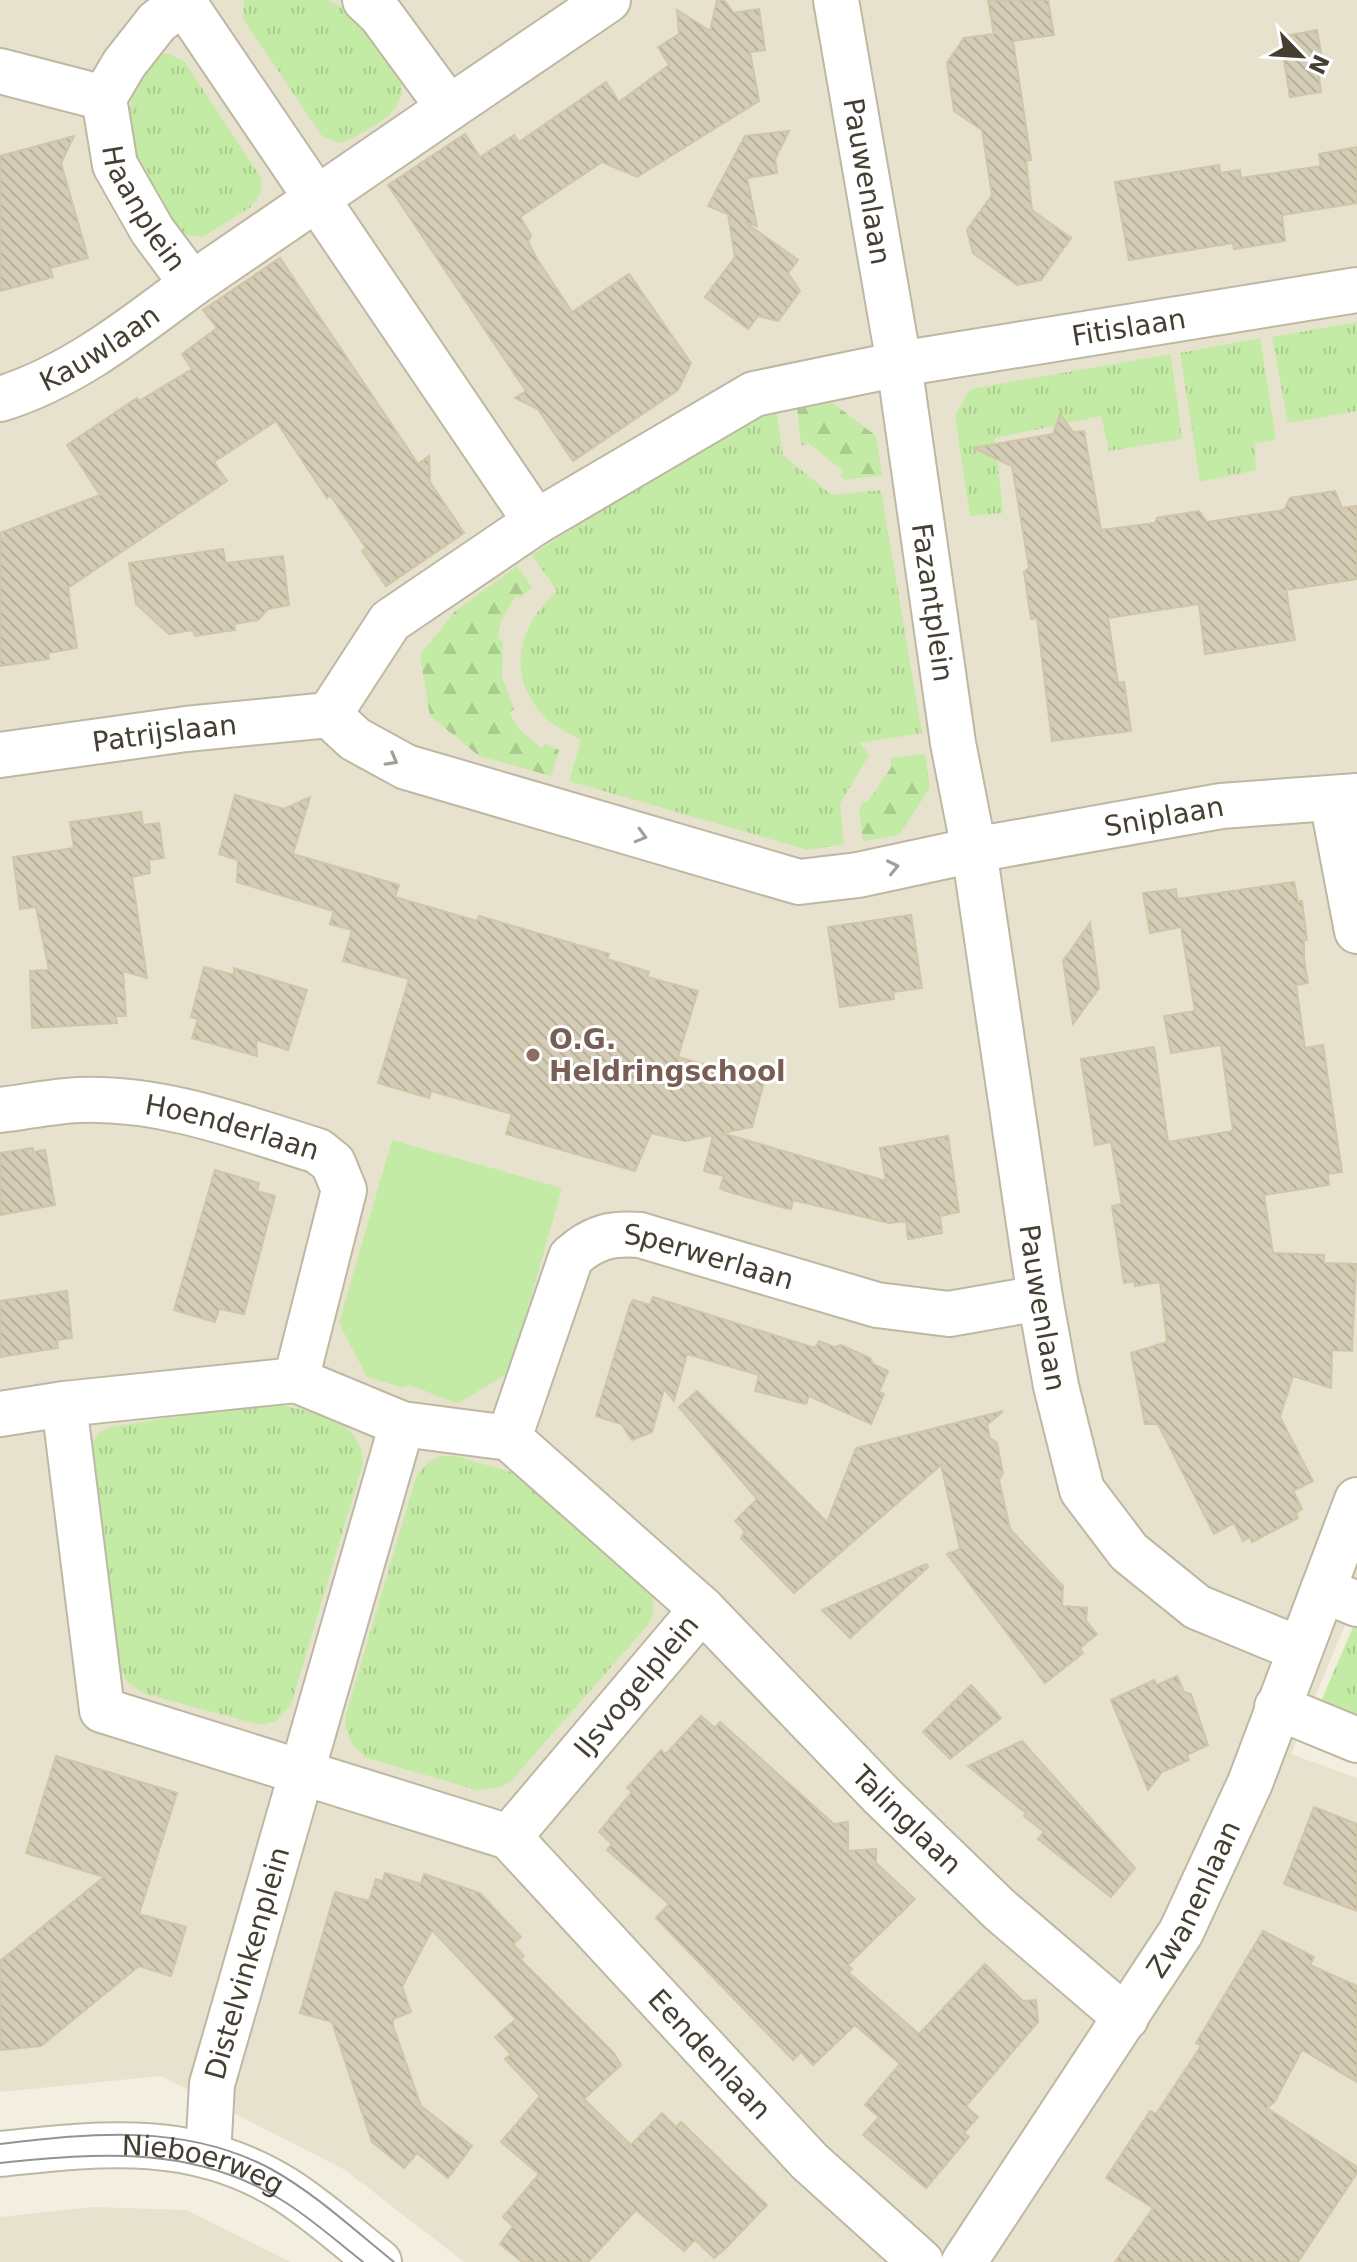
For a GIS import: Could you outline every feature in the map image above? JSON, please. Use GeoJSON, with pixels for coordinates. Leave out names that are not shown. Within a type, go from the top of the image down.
{"type":"FeatureCollection","features":[{"type":"Feature","properties":{"kind":"street"},"geometry":{"type":"LineString","coordinates":[[365,0],[381,15],[449,108],[608,0]]}},
{"type":"Feature","properties":{"kind":"street","name":"Pauwenlaan"},"geometry":{"type":"LineString","coordinates":[[836,0],[899,364]]}},
{"type":"Feature","properties":{"kind":"street"},"geometry":{"type":"LineString","coordinates":[[0,71],[104,98],[157,22],[183,1],[536,522]]}},
{"type":"Feature","properties":{"kind":"street","name":"Haanplein"},"geometry":{"type":"LineString","coordinates":[[104,98],[115,165],[152,230],[192,284],[449,108]]}},
{"type":"Feature","properties":{"kind":"street","name":"Kauwlaan"},"geometry":{"type":"LineString","coordinates":[[0,399],[51,378],[106,348],[192,284]]}},
{"type":"Feature","properties":{"kind":"street","name":"Fitislaan"},"geometry":{"type":"LineString","coordinates":[[899,364],[1357,290]]}},
{"type":"Feature","properties":{"kind":"street"},"geometry":{"type":"LineString","coordinates":[[899,364],[754,394],[536,522],[390,621],[329,715],[355,739],[406,767],[799,882],[858,875],[974,850]]}},
{"type":"Feature","properties":{"kind":"street","name":"Fazantplein"},"geometry":{"type":"LineString","coordinates":[[899,364],[953,743],[974,850]]}},
{"type":"Feature","properties":{"kind":"street","name":"Patrijslaan"},"geometry":{"type":"LineString","coordinates":[[0,755],[186,729],[329,715]]}},
{"type":"Feature","properties":{"kind":"street"},"geometry":{"type":"LineString","coordinates":[[1344,798],[1357,931]]}},
{"type":"Feature","properties":{"kind":"street","name":"Sniplaan"},"geometry":{"type":"LineString","coordinates":[[974,850],[1221,806],[1344,798]]}},
{"type":"Feature","properties":{"kind":"street","name":"Pauwenlaan"},"geometry":{"type":"LineString","coordinates":[[974,850],[1040,1298],[1056,1386],[1082,1490],[1129,1552],[1197,1607],[1299,1649]]}},
{"type":"Feature","properties":{"kind":"street","name":"Hoenderlaan"},"geometry":{"type":"LineString","coordinates":[[0,1110],[79,1100],[131,1102],[182,1110],[318,1151],[333,1163],[344,1190],[296,1380]]}},
{"type":"Feature","properties":{"kind":"street","name":"Sperwerlaan"},"geometry":{"type":"LineString","coordinates":[[509,1438],[571,1257],[587,1243],[610,1233],[640,1235],[877,1305],[949,1314],[1040,1298]]}},
{"type":"Feature","properties":{"kind":"street"},"geometry":{"type":"LineString","coordinates":[[0,1414],[64,1404],[296,1380],[402,1424],[509,1438]]}},
{"type":"Feature","properties":{"kind":"street"},"geometry":{"type":"LineString","coordinates":[[64,1404],[102,1710],[299,1774],[509,1837]]}},
{"type":"Feature","properties":{"kind":"street"},"geometry":{"type":"LineString","coordinates":[[299,1774],[402,1424]]}},
{"type":"Feature","properties":{"kind":"street","name":"IJsvogelplein"},"geometry":{"type":"LineString","coordinates":[[509,1438],[702,1609],[509,1837]]}},
{"type":"Feature","properties":{"kind":"street","name":"Zwanenlaan"},"geometry":{"type":"LineString","coordinates":[[964,2262],[1181,1932],[1250,1783],[1299,1649],[1340,1597],[1357,1500]]}},
{"type":"Feature","properties":{"kind":"street","name":"Talinglaan"},"geometry":{"type":"LineString","coordinates":[[702,1609],[883,1797],[968,1879],[1126,2018]]}},
{"type":"Feature","properties":{"kind":"street"},"geometry":{"type":"LineString","coordinates":[[1277,1707],[1357,1740]]}},
{"type":"Feature","properties":{"kind":"street","name":"Distelvinkenplein"},"geometry":{"type":"LineString","coordinates":[[208,2156],[212,2084],[299,1774]]}},
{"type":"Feature","properties":{"kind":"street","name":"Eendenlaan"},"geometry":{"type":"LineString","coordinates":[[509,1837],[809,2161],[921,2262]]}},
{"type":"Feature","properties":{"kind":"street","name":"Nieboerweg"},"geometry":{"type":"LineString","coordinates":[[0,2154],[129,2143],[208,2156],[246,2169],[285,2190],[379,2262]]}},
{"type":"Feature","properties":{"kind":"shaded area"},"geometry":{"type":"Polygon","coordinates":[[[0,0],[1357,0],[1357,1597],[1291,1754],[1357,1778],[1357,2262],[464,2262],[345,2170],[161,2076],[0,2092],[0,0]]]}},
{"type":"Feature","properties":{"kind":"shaded area"},"geometry":{"type":"Polygon","coordinates":[[[293,1845],[304,1848],[243,2069],[232,2066],[293,1845]]]}},
{"type":"Feature","properties":{"kind":"shaded area"},"geometry":{"type":"Polygon","coordinates":[[[93,2207],[186,2210],[291,2262],[0,2262],[0,2217],[93,2207]]]}},
{"type":"Feature","properties":{"kind":"green space"},"geometry":{"type":"Polygon","coordinates":[[[244,0],[326,0],[349,13],[370,35],[401,84],[402,94],[393,111],[348,141],[339,143],[322,136],[243,19],[244,0]]]}},
{"type":"Feature","properties":{"kind":"green space"},"geometry":{"type":"Polygon","coordinates":[[[166,53],[184,61],[262,179],[261,193],[251,207],[203,237],[185,235],[178,227],[144,176],[132,138],[130,120],[134,86],[151,60],[166,53]]]}},
{"type":"Feature","properties":{"kind":"green space"},"geometry":{"type":"Polygon","coordinates":[[[1357,322],[1357,411],[1288,423],[1272,337],[1357,322]]]}},
{"type":"Feature","properties":{"kind":"green space"},"geometry":{"type":"Polygon","coordinates":[[[1260,338],[1276,440],[1255,443],[1256,470],[1200,482],[1180,353],[1260,338]]]}},
{"type":"Feature","properties":{"kind":"green space"},"geometry":{"type":"Polygon","coordinates":[[[1171,354],[1182,439],[1109,451],[1101,416],[995,438],[1003,513],[970,516],[955,416],[970,389],[1171,354]]]}},
{"type":"Feature","properties":{"kind":"green space"},"geometry":{"type":"Polygon","coordinates":[[[833,403],[876,436],[882,475],[845,480],[840,476],[843,471],[808,443],[804,446],[801,444],[797,408],[833,403]]]}},
{"type":"Feature","properties":{"kind":"green space"},"geometry":{"type":"Polygon","coordinates":[[[776,411],[783,455],[832,495],[881,490],[922,733],[860,743],[869,755],[840,804],[844,844],[808,850],[569,781],[581,740],[558,727],[540,711],[528,693],[521,673],[521,653],[527,632],[539,611],[557,591],[532,555],[738,418],[776,411]]]}},
{"type":"Feature","properties":{"kind":"green space"},"geometry":{"type":"Polygon","coordinates":[[[517,566],[532,587],[521,598],[516,595],[502,619],[497,638],[503,641],[502,677],[514,709],[509,713],[520,730],[541,748],[545,744],[559,750],[551,776],[479,756],[430,716],[420,655],[455,611],[517,566]]]}},
{"type":"Feature","properties":{"kind":"green space"},"geometry":{"type":"Polygon","coordinates":[[[925,754],[930,788],[899,835],[863,841],[859,808],[863,801],[867,803],[892,766],[890,758],[925,754]]]}},
{"type":"Feature","properties":{"kind":"green space"},"geometry":{"type":"Polygon","coordinates":[[[392,1140],[562,1188],[510,1372],[458,1403],[408,1385],[403,1388],[367,1377],[339,1323],[392,1140]]]}},
{"type":"Feature","properties":{"kind":"green space"},"geometry":{"type":"Polygon","coordinates":[[[269,1402],[315,1413],[343,1425],[360,1447],[363,1463],[291,1705],[276,1721],[261,1725],[146,1694],[127,1682],[118,1668],[87,1451],[99,1433],[110,1427],[269,1402]]]}},
{"type":"Feature","properties":{"kind":"green space"},"geometry":{"type":"Polygon","coordinates":[[[441,1456],[455,1456],[528,1477],[653,1593],[653,1615],[648,1625],[511,1781],[501,1787],[477,1790],[367,1758],[354,1746],[346,1725],[345,1718],[416,1477],[429,1461],[441,1456]]]}},
{"type":"Feature","properties":{"kind":"green space"},"geometry":{"type":"Polygon","coordinates":[[[1354,1625],[1357,1625],[1357,1717],[1321,1701],[1354,1625]]]}},
{"type":"Feature","properties":{"kind":"building"},"geometry":{"type":"Polygon","coordinates":[[[717,0],[724,0],[734,13],[759,9],[765,50],[750,52],[759,101],[637,177],[602,162],[520,217],[531,235],[528,242],[537,259],[572,312],[629,274],[691,363],[678,390],[573,461],[538,409],[515,398],[526,391],[388,185],[465,134],[480,157],[514,135],[519,142],[606,82],[619,102],[669,65],[658,47],[679,34],[677,10],[710,31],[717,0]]]}},
{"type":"Feature","properties":{"kind":"building"},"geometry":{"type":"Polygon","coordinates":[[[988,0],[1048,0],[1054,35],[1013,41],[1031,160],[1026,161],[1032,210],[1071,238],[1041,280],[1017,285],[973,253],[967,230],[992,195],[982,130],[954,111],[947,63],[964,38],[994,34],[988,0]]]}},
{"type":"Feature","properties":{"kind":"building"},"geometry":{"type":"Polygon","coordinates":[[[1317,30],[1324,69],[1318,70],[1321,92],[1290,97],[1280,37],[1317,30]]]}},
{"type":"Feature","properties":{"kind":"building"},"geometry":{"type":"Polygon","coordinates":[[[789,131],[775,159],[777,173],[747,178],[757,226],[745,222],[798,260],[788,273],[800,291],[778,321],[758,316],[748,329],[705,297],[735,257],[728,214],[708,206],[745,136],[789,131]]]}},
{"type":"Feature","properties":{"kind":"building"},"geometry":{"type":"Polygon","coordinates":[[[74,136],[61,163],[88,258],[50,268],[53,277],[0,291],[0,156],[74,136]]]}},
{"type":"Feature","properties":{"kind":"building"},"geometry":{"type":"Polygon","coordinates":[[[1357,147],[1357,203],[1282,215],[1285,241],[1234,249],[1233,243],[1129,260],[1115,182],[1219,165],[1220,173],[1240,170],[1241,178],[1321,166],[1319,154],[1357,147]]]}},
{"type":"Feature","properties":{"kind":"building"},"geometry":{"type":"Polygon","coordinates":[[[280,258],[418,464],[429,456],[430,482],[464,533],[386,586],[362,551],[366,548],[330,495],[327,498],[276,421],[214,462],[227,481],[68,588],[77,648],[48,653],[49,659],[0,666],[0,533],[100,495],[67,445],[137,398],[139,401],[192,369],[182,354],[217,328],[203,310],[280,258]]]}},
{"type":"Feature","properties":{"kind":"building"},"geometry":{"type":"Polygon","coordinates":[[[1060,414],[1073,432],[1084,431],[1101,530],[1155,523],[1157,518],[1199,511],[1207,522],[1284,510],[1290,498],[1335,491],[1342,508],[1357,506],[1357,579],[1286,590],[1295,640],[1205,654],[1199,604],[1108,618],[1118,683],[1124,682],[1131,731],[1052,741],[1037,618],[1031,619],[1024,572],[1029,568],[1012,466],[973,448],[1053,434],[1060,414]]]}},
{"type":"Feature","properties":{"kind":"building"},"geometry":{"type":"Polygon","coordinates":[[[223,549],[226,563],[283,556],[289,605],[268,609],[258,620],[234,624],[235,630],[195,636],[193,630],[169,634],[136,604],[129,563],[223,549]]]}},
{"type":"Feature","properties":{"kind":"building"},"geometry":{"type":"Polygon","coordinates":[[[235,795],[284,809],[310,797],[293,854],[399,885],[395,897],[477,921],[479,916],[609,954],[607,959],[649,972],[647,977],[698,991],[678,1057],[764,1082],[752,1127],[722,1133],[886,1181],[880,1148],[948,1136],[959,1212],[940,1216],[942,1233],[908,1239],[906,1221],[889,1223],[793,1200],[791,1209],[785,1208],[720,1188],[724,1176],[704,1171],[713,1135],[685,1141],[651,1133],[635,1171],[506,1134],[512,1114],[431,1091],[429,1098],[378,1083],[409,979],[343,961],[352,930],[330,924],[334,911],[237,882],[238,860],[219,854],[235,795]]]}},
{"type":"Feature","properties":{"kind":"building"},"geometry":{"type":"Polygon","coordinates":[[[141,812],[143,825],[159,823],[164,858],[149,860],[150,873],[132,877],[147,978],[123,971],[126,1016],[116,1016],[117,1023],[32,1028],[30,971],[49,970],[36,907],[20,909],[13,857],[74,848],[70,822],[141,812]]]}},
{"type":"Feature","properties":{"kind":"building"},"geometry":{"type":"Polygon","coordinates":[[[1294,882],[1298,902],[1302,901],[1307,940],[1304,940],[1304,960],[1308,983],[1296,985],[1305,1048],[1323,1045],[1342,1172],[1328,1174],[1329,1185],[1264,1195],[1273,1253],[1324,1255],[1324,1263],[1356,1264],[1352,1351],[1332,1350],[1331,1388],[1293,1376],[1280,1417],[1313,1481],[1293,1491],[1302,1509],[1296,1513],[1298,1518],[1252,1542],[1250,1537],[1243,1541],[1234,1523],[1214,1534],[1158,1424],[1145,1424],[1131,1353],[1167,1342],[1160,1282],[1135,1286],[1134,1281],[1124,1283],[1112,1206],[1122,1204],[1111,1142],[1095,1145],[1081,1059],[1154,1047],[1168,1142],[1233,1131],[1221,1045],[1171,1053],[1164,1016],[1195,1011],[1181,927],[1150,933],[1143,893],[1176,889],[1177,899],[1294,882]]]}},
{"type":"Feature","properties":{"kind":"building"},"geometry":{"type":"Polygon","coordinates":[[[911,915],[922,988],[893,992],[894,999],[840,1007],[828,927],[911,915]]]}},
{"type":"Feature","properties":{"kind":"building"},"geometry":{"type":"Polygon","coordinates":[[[1090,923],[1099,988],[1073,1024],[1063,961],[1090,923]]]}},
{"type":"Feature","properties":{"kind":"building"},"geometry":{"type":"Polygon","coordinates":[[[204,967],[234,975],[234,968],[307,990],[288,1050],[256,1040],[257,1056],[192,1038],[198,1019],[191,1017],[204,967]]]}},
{"type":"Feature","properties":{"kind":"building"},"geometry":{"type":"Polygon","coordinates":[[[33,1148],[33,1152],[45,1150],[55,1205],[0,1215],[0,1153],[33,1148]]]}},
{"type":"Feature","properties":{"kind":"building"},"geometry":{"type":"Polygon","coordinates":[[[215,1170],[259,1183],[257,1191],[275,1196],[244,1314],[219,1309],[215,1322],[174,1310],[215,1170]]]}},
{"type":"Feature","properties":{"kind":"building"},"geometry":{"type":"Polygon","coordinates":[[[67,1291],[72,1338],[57,1340],[58,1348],[0,1357],[0,1301],[67,1291]]]}},
{"type":"Feature","properties":{"kind":"building"},"geometry":{"type":"Polygon","coordinates":[[[653,1297],[815,1348],[819,1341],[834,1347],[841,1345],[870,1358],[873,1364],[888,1371],[879,1392],[884,1394],[871,1424],[809,1396],[806,1404],[755,1391],[759,1375],[687,1354],[674,1401],[664,1389],[652,1432],[632,1440],[621,1424],[596,1416],[630,1305],[633,1300],[650,1305],[653,1297]]]}},
{"type":"Feature","properties":{"kind":"building"},"geometry":{"type":"Polygon","coordinates":[[[697,1391],[827,1522],[856,1448],[1003,1411],[987,1425],[990,1438],[997,1443],[1003,1473],[999,1480],[1010,1529],[1063,1586],[1062,1606],[1087,1608],[1086,1621],[1097,1634],[1080,1648],[1083,1653],[1045,1683],[947,1554],[960,1549],[941,1465],[794,1593],[741,1538],[745,1531],[735,1521],[757,1499],[679,1407],[697,1391]]]}},
{"type":"Feature","properties":{"kind":"building"},"geometry":{"type":"Polygon","coordinates":[[[926,1564],[928,1567],[850,1638],[822,1610],[926,1564]]]}},
{"type":"Feature","properties":{"kind":"building"},"geometry":{"type":"Polygon","coordinates":[[[1177,1676],[1184,1692],[1191,1694],[1208,1745],[1187,1755],[1189,1760],[1162,1772],[1148,1790],[1111,1700],[1154,1680],[1157,1685],[1177,1676]]]}},
{"type":"Feature","properties":{"kind":"building"},"geometry":{"type":"Polygon","coordinates":[[[971,1685],[1001,1718],[950,1759],[923,1732],[971,1685]]]}},
{"type":"Feature","properties":{"kind":"building"},"geometry":{"type":"Polygon","coordinates":[[[701,1716],[715,1728],[720,1722],[834,1824],[848,1822],[848,1851],[876,1849],[876,1863],[915,1899],[848,1965],[852,1969],[848,1972],[919,2034],[985,1964],[1023,2001],[1036,2000],[1038,2022],[966,2106],[978,2117],[964,2133],[969,2137],[926,2188],[863,2135],[879,2117],[865,2105],[900,2064],[855,2025],[813,2065],[801,2052],[793,2060],[656,1918],[669,1904],[607,1850],[612,1844],[599,1832],[632,1792],[627,1788],[661,1750],[666,1754],[701,1716]]]}},
{"type":"Feature","properties":{"kind":"building"},"geometry":{"type":"Polygon","coordinates":[[[1022,1741],[1135,1868],[1111,1897],[1038,1839],[1044,1832],[1024,1816],[1026,1813],[968,1766],[1022,1741]]]}},
{"type":"Feature","properties":{"kind":"building"},"geometry":{"type":"Polygon","coordinates":[[[56,1756],[177,1793],[139,1914],[186,1927],[171,1976],[139,1966],[41,2046],[0,2050],[0,1961],[104,1877],[26,1853],[56,1756]]]}},
{"type":"Feature","properties":{"kind":"building"},"geometry":{"type":"Polygon","coordinates":[[[1314,1807],[1357,1824],[1357,1911],[1284,1884],[1314,1807]]]}},
{"type":"Feature","properties":{"kind":"building"},"geometry":{"type":"Polygon","coordinates":[[[385,1873],[421,1884],[424,1874],[480,1893],[521,1937],[513,1944],[524,1956],[520,1959],[614,2053],[621,2065],[584,2099],[631,2145],[662,2113],[676,2127],[681,2122],[767,2205],[725,2249],[714,2258],[695,2240],[684,2251],[636,2210],[588,2262],[522,2262],[500,2244],[513,2226],[503,2217],[539,2174],[501,2142],[540,2096],[505,2059],[511,2054],[495,2037],[516,2019],[432,1930],[402,1987],[411,2012],[393,2019],[393,2026],[421,2106],[472,2146],[448,2178],[417,2153],[404,2168],[372,2142],[332,2022],[300,2013],[335,1892],[369,1901],[376,1879],[383,1881],[385,1873]]]}},
{"type":"Feature","properties":{"kind":"building"},"geometry":{"type":"Polygon","coordinates":[[[1263,1931],[1314,1957],[1310,1965],[1357,1986],[1357,2082],[1302,2050],[1275,2101],[1267,2108],[1357,2167],[1357,2173],[1298,2262],[1115,2262],[1153,2208],[1106,2178],[1150,2111],[1156,2114],[1201,2046],[1196,2043],[1263,1931]]]}},
{"type":"Feature","properties":{"kind":"tram line"},"geometry":{"type":"LineString","coordinates":[[0,2144],[104,2135],[172,2138],[205,2144],[238,2154],[288,2179],[394,2262]]}},
{"type":"Feature","properties":{"kind":"tram line"},"geometry":{"type":"LineString","coordinates":[[0,2163],[73,2157],[144,2157],[213,2169],[280,2199],[363,2262]]}},
{"type":"Feature","properties":{"kind":"place","name":"O.G. Heldringschool"},"geometry":{"type":"Point","coordinates":[533,1055]}}]}
